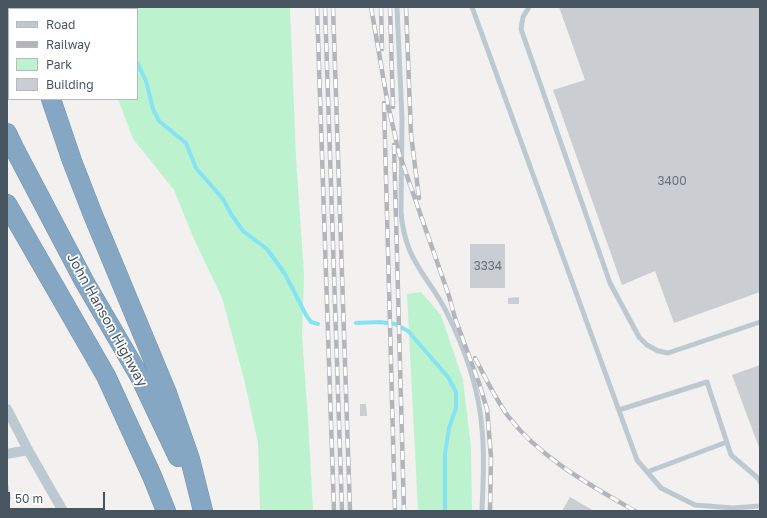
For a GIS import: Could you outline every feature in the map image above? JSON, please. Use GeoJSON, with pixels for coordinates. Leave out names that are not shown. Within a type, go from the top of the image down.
{"type":"FeatureCollection","features":[{"type":"Feature","properties":{"kind":"highway"},"geometry":{"type":"LineString","coordinates":[[51,100],[72,161],[93,215],[169,401],[190,459],[203,511]]}},
{"type":"Feature","properties":{"kind":"highway","name":"John Hanson Highway"},"geometry":{"type":"LineString","coordinates":[[7,133],[81,274],[140,377],[177,454],[198,511]]}},
{"type":"Feature","properties":{"kind":"highway","name":"John Hanson Highway"},"geometry":{"type":"LineString","coordinates":[[7,204],[106,376],[152,476],[166,511]]}},
{"type":"Feature","properties":{"kind":"street"},"geometry":{"type":"LineString","coordinates":[[7,409],[28,450],[63,511]]}},
{"type":"Feature","properties":{"kind":"street"},"geometry":{"type":"LineString","coordinates":[[7,454],[28,450]]}},
{"type":"Feature","properties":{"kind":"lane"},"geometry":{"type":"LineString","coordinates":[[398,7],[402,119],[402,225],[407,244],[413,258],[448,314],[475,385],[483,442],[482,511]]}},
{"type":"Feature","properties":{"kind":"lane"},"geometry":{"type":"LineString","coordinates":[[472,7],[637,460],[662,488],[695,505],[733,508],[760,506]]}},
{"type":"Feature","properties":{"kind":"lane"},"geometry":{"type":"LineString","coordinates":[[529,7],[523,17],[521,30],[610,283],[639,337],[647,345],[658,351],[668,353],[760,322]]}},
{"type":"Feature","properties":{"kind":"lane"},"geometry":{"type":"LineString","coordinates":[[619,410],[706,382],[731,455],[760,480]]}},
{"type":"Feature","properties":{"kind":"lane"},"geometry":{"type":"LineString","coordinates":[[648,472],[727,442]]}},
{"type":"Feature","properties":{"kind":"green space"},"geometry":{"type":"Polygon","coordinates":[[[290,7],[296,158],[304,274],[302,336],[313,511],[260,511],[258,443],[244,379],[222,298],[194,239],[174,190],[133,139],[118,100],[138,100],[138,8],[103,8],[290,7]]]}},
{"type":"Feature","properties":{"kind":"green space"},"geometry":{"type":"Polygon","coordinates":[[[421,292],[441,315],[463,380],[471,447],[472,511],[418,511],[407,294],[421,292]]]}},
{"type":"Feature","properties":{"kind":"building"},"geometry":{"type":"Polygon","coordinates":[[[559,7],[760,7],[760,292],[674,323],[655,271],[622,285],[553,90],[585,80],[559,7]]]}},
{"type":"Feature","properties":{"kind":"building"},"geometry":{"type":"Polygon","coordinates":[[[470,244],[505,244],[505,288],[470,288],[470,244]]]}},
{"type":"Feature","properties":{"kind":"building"},"geometry":{"type":"Polygon","coordinates":[[[519,297],[519,304],[508,304],[508,298],[519,297]]]}},
{"type":"Feature","properties":{"kind":"building"},"geometry":{"type":"Polygon","coordinates":[[[760,365],[760,450],[732,375],[760,365]]]}},
{"type":"Feature","properties":{"kind":"building"},"geometry":{"type":"Polygon","coordinates":[[[360,404],[366,404],[367,416],[360,416],[360,404]]]}},
{"type":"Feature","properties":{"kind":"building"},"geometry":{"type":"Polygon","coordinates":[[[7,483],[11,499],[7,500],[7,483]]]}},
{"type":"Feature","properties":{"kind":"building"},"geometry":{"type":"Polygon","coordinates":[[[570,497],[594,511],[562,511],[570,497]]]}},
{"type":"Feature","properties":{"kind":"waterway"},"geometry":{"type":"LineString","coordinates":[[138,64],[146,81],[153,109],[159,121],[186,143],[196,168],[223,199],[243,231],[267,249],[285,274],[306,315],[311,322],[318,324]]}},
{"type":"Feature","properties":{"kind":"waterway"},"geometry":{"type":"LineString","coordinates":[[356,323],[380,322],[395,324],[408,331],[448,377],[456,392],[456,408],[449,428],[445,454],[445,511]]}},
{"type":"Feature","properties":{"kind":"railway"},"geometry":{"type":"LineString","coordinates":[[317,7],[334,511]]}},
{"type":"Feature","properties":{"kind":"railway"},"geometry":{"type":"LineString","coordinates":[[325,7],[342,511]]}},
{"type":"Feature","properties":{"kind":"railway"},"geometry":{"type":"LineString","coordinates":[[333,7],[350,511]]}},
{"type":"Feature","properties":{"kind":"railway"},"geometry":{"type":"LineString","coordinates":[[371,7],[388,105],[399,153],[487,409],[491,457],[490,511]]}},
{"type":"Feature","properties":{"kind":"railway"},"geometry":{"type":"LineString","coordinates":[[381,7],[382,49]]}},
{"type":"Feature","properties":{"kind":"railway"},"geometry":{"type":"LineString","coordinates":[[390,7],[393,107]]}},
{"type":"Feature","properties":{"kind":"railway"},"geometry":{"type":"LineString","coordinates":[[406,7],[411,134],[419,198]]}},
{"type":"Feature","properties":{"kind":"railway"},"geometry":{"type":"LineString","coordinates":[[384,103],[395,511]]}},
{"type":"Feature","properties":{"kind":"railway"},"geometry":{"type":"LineString","coordinates":[[394,145],[404,511]]}},
{"type":"Feature","properties":{"kind":"railway"},"geometry":{"type":"LineString","coordinates":[[475,358],[503,409],[535,445],[550,458],[583,481],[635,511]]}}]}
